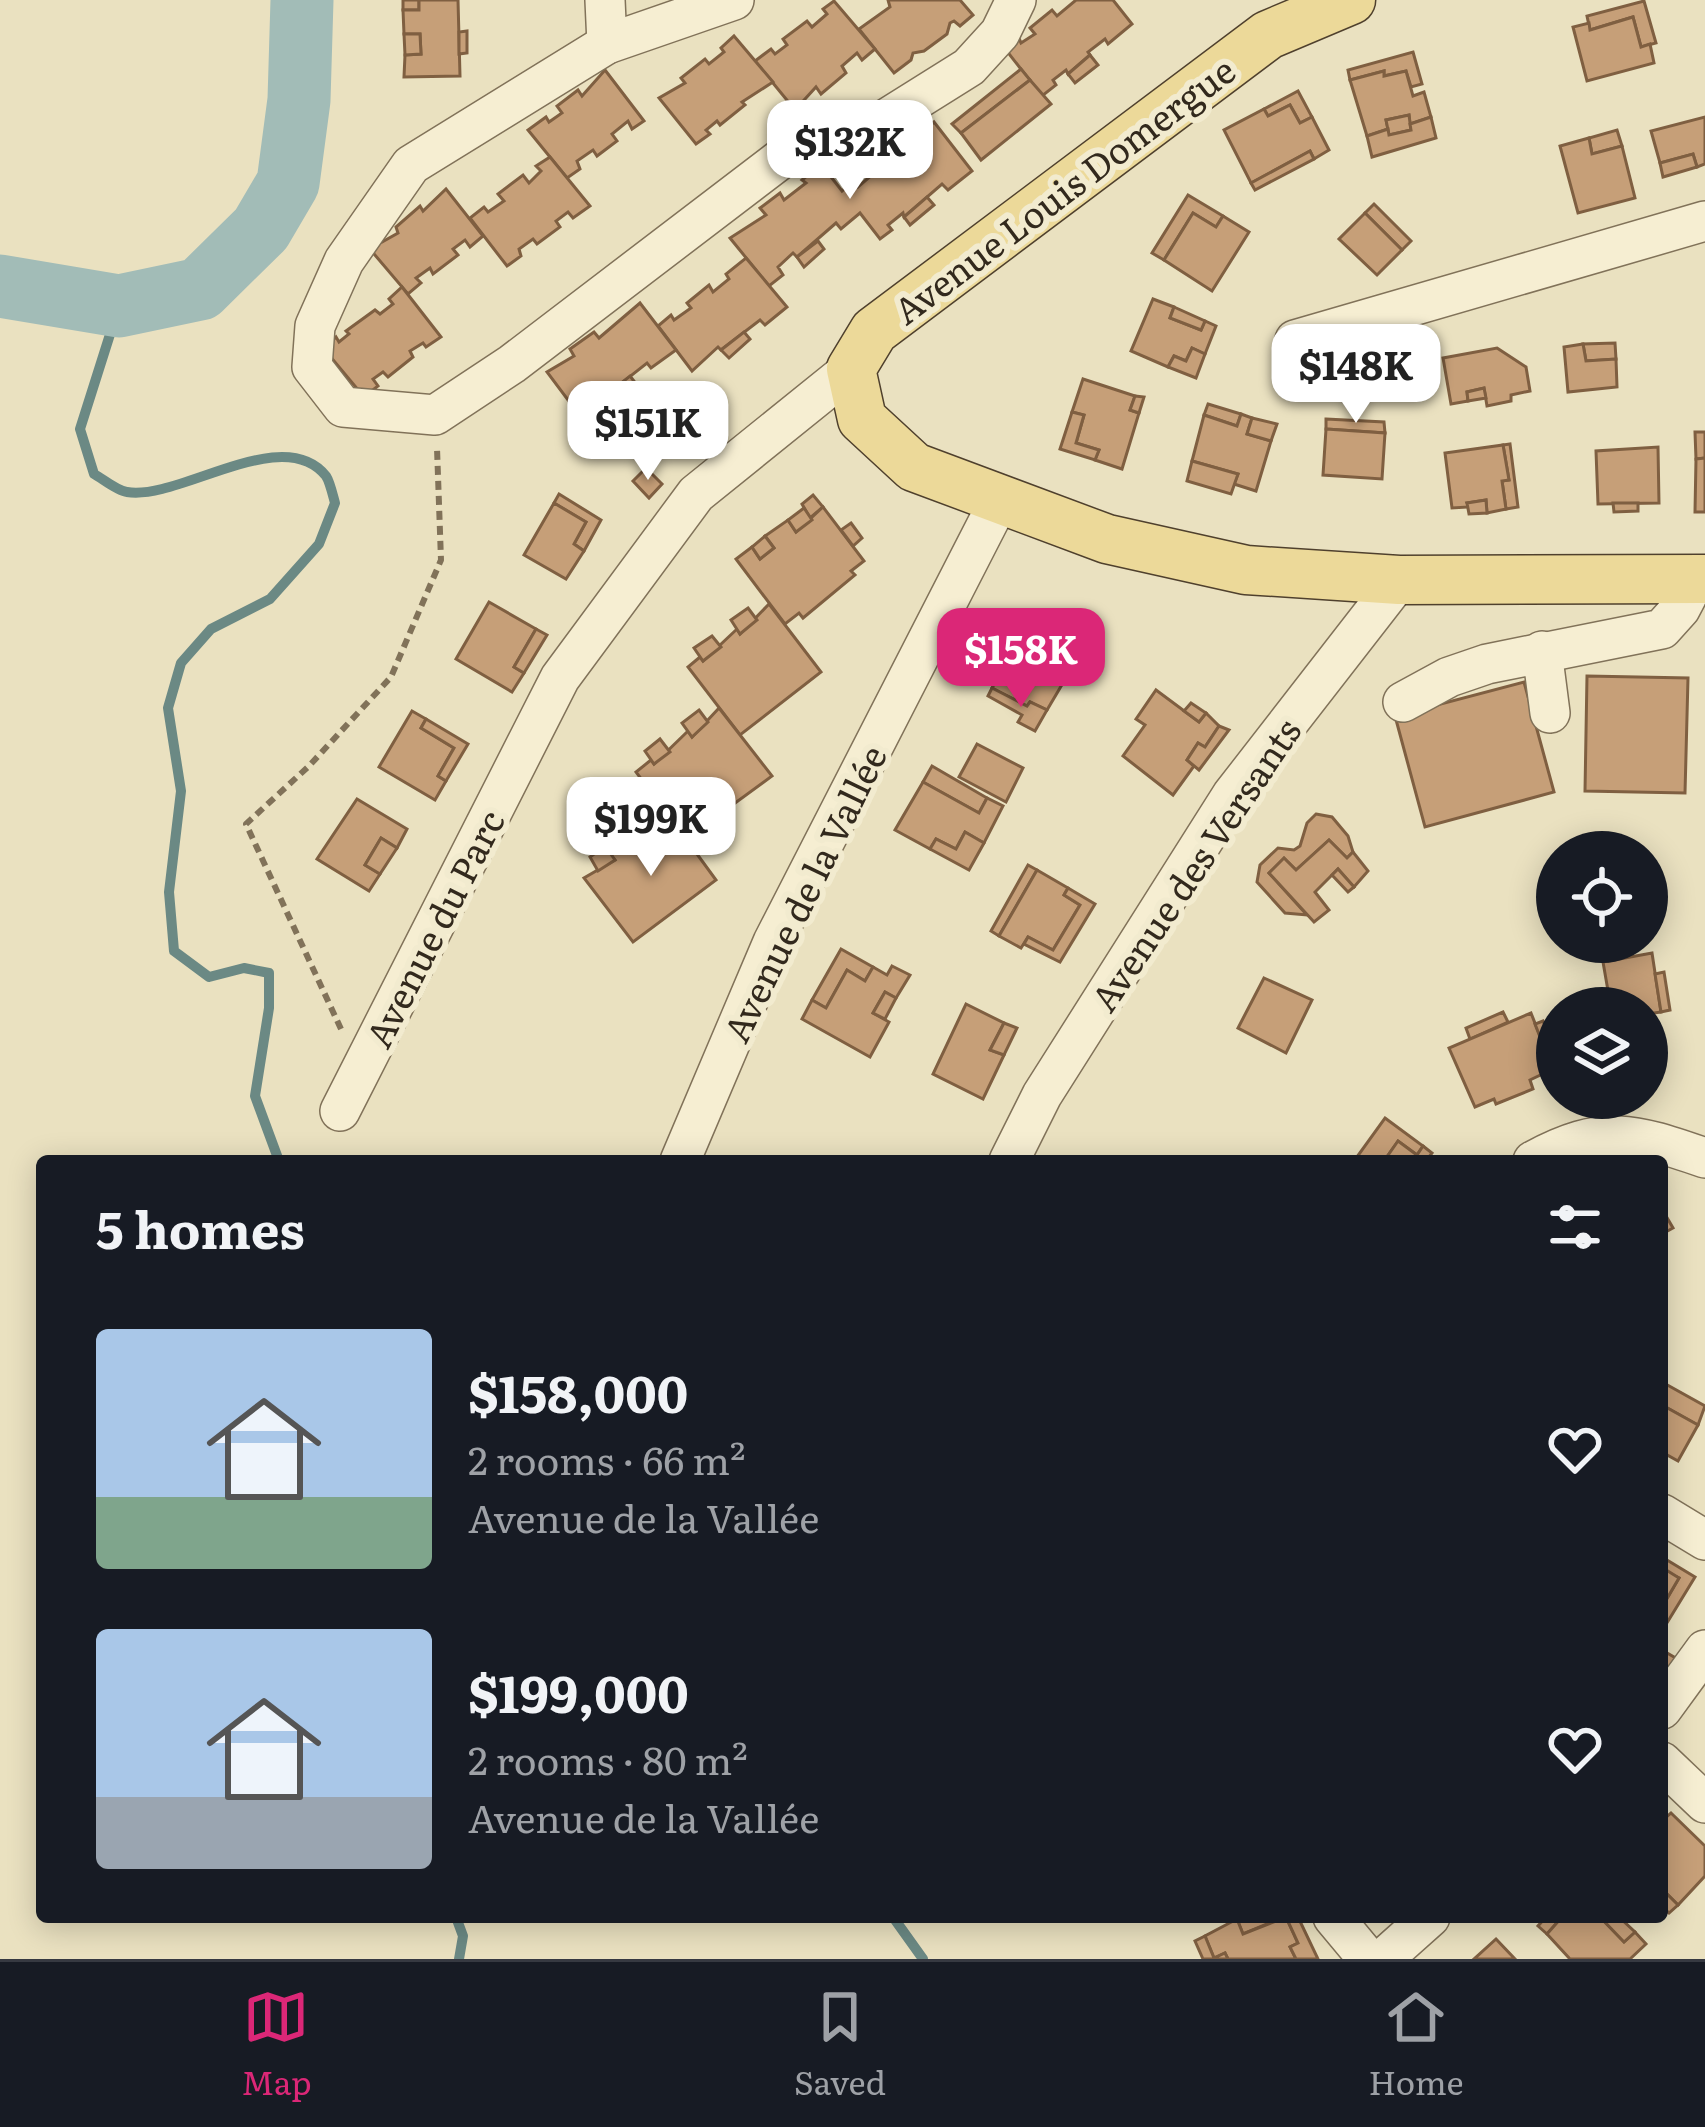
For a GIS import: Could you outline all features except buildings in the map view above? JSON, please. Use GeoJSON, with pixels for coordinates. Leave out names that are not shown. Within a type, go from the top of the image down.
{"type":"FeatureCollection","features":[{"type":"Feature","properties":{"kind":"main road","name":"Avenue Louis Domergue"},"geometry":{"type":"LineString","coordinates":[[851,369],[874,332],[1268,35],[1351,0]]}},
{"type":"Feature","properties":{"kind":"main road"},"geometry":{"type":"LineString","coordinates":[[851,369],[862,419],[914,467],[1107,539],[1246,570],[1399,580],[1701,579]]}},
{"type":"Feature","properties":{"kind":"street"},"geometry":{"type":"LineString","coordinates":[[605,0],[607,44]]}},
{"type":"Feature","properties":{"kind":"street"},"geometry":{"type":"LineString","coordinates":[[734,0],[607,44],[411,165],[344,260],[315,326],[312,367],[343,407],[435,415],[512,364],[803,142],[870,129],[969,67],[1000,32],[1016,0]]}},
{"type":"Feature","properties":{"kind":"street"},"geometry":{"type":"LineString","coordinates":[[1295,340],[1705,221]]}},
{"type":"Feature","properties":{"kind":"street","name":"Avenue du Parc"},"geometry":{"type":"LineString","coordinates":[[340,1111],[560,678],[696,494],[851,369]]}},
{"type":"Feature","properties":{"kind":"street","name":"Avenue de la Vallée"},"geometry":{"type":"LineString","coordinates":[[683,1155],[772,942],[999,501]]}},
{"type":"Feature","properties":{"kind":"street"},"geometry":{"type":"LineString","coordinates":[[1403,702],[1449,677],[1542,651],[1662,629],[1701,579]]}},
{"type":"Feature","properties":{"kind":"street","name":"Avenue des Versants"},"geometry":{"type":"LineString","coordinates":[[1012,1155],[1042,1095],[1232,795],[1399,580]]}},
{"type":"Feature","properties":{"kind":"street"},"geometry":{"type":"LineString","coordinates":[[1542,651],[1550,712]]}},
{"type":"Feature","properties":{"kind":"street"},"geometry":{"type":"LineString","coordinates":[[1547,1155],[1598,1134],[1636,1136],[1705,1158]]}},
{"type":"Feature","properties":{"kind":"street"},"geometry":{"type":"LineString","coordinates":[[1668,1518],[1705,1540]]}},
{"type":"Feature","properties":{"kind":"street"},"geometry":{"type":"LineString","coordinates":[[1668,1701],[1705,1650]]}},
{"type":"Feature","properties":{"kind":"street"},"geometry":{"type":"LineString","coordinates":[[1668,1768],[1705,1803]]}},
{"type":"Feature","properties":{"kind":"street"},"geometry":{"type":"LineString","coordinates":[[1338,1923],[1368,1959]]}},
{"type":"Feature","properties":{"kind":"street"},"geometry":{"type":"LineString","coordinates":[[1383,1959],[1423,1923]]}},
{"type":"Feature","properties":{"kind":"path"},"geometry":{"type":"LineString","coordinates":[[360,1073],[247,824],[309,766],[391,677],[441,560],[435,415]]}},
{"type":"Feature","properties":{"kind":"waterway"},"geometry":{"type":"LineString","coordinates":[[0,286],[119,306],[200,289],[261,229],[288,183],[299,100],[302,0]]}},
{"type":"Feature","properties":{"kind":"waterway"},"geometry":{"type":"LineString","coordinates":[[119,306],[80,429],[94,474],[123,491],[149,492],[230,467],[284,457],[307,462],[326,476],[335,503],[319,544],[270,599],[211,629],[181,663],[168,708],[181,791],[169,892],[174,951],[209,977],[244,968],[269,973],[269,1008],[255,1096],[277,1155]]}},
{"type":"Feature","properties":{"kind":"waterway"},"geometry":{"type":"LineString","coordinates":[[458,1923],[463,1936],[459,1959]]}},
{"type":"Feature","properties":{"kind":"waterway"},"geometry":{"type":"LineString","coordinates":[[897,1923],[923,1959]]}}]}
